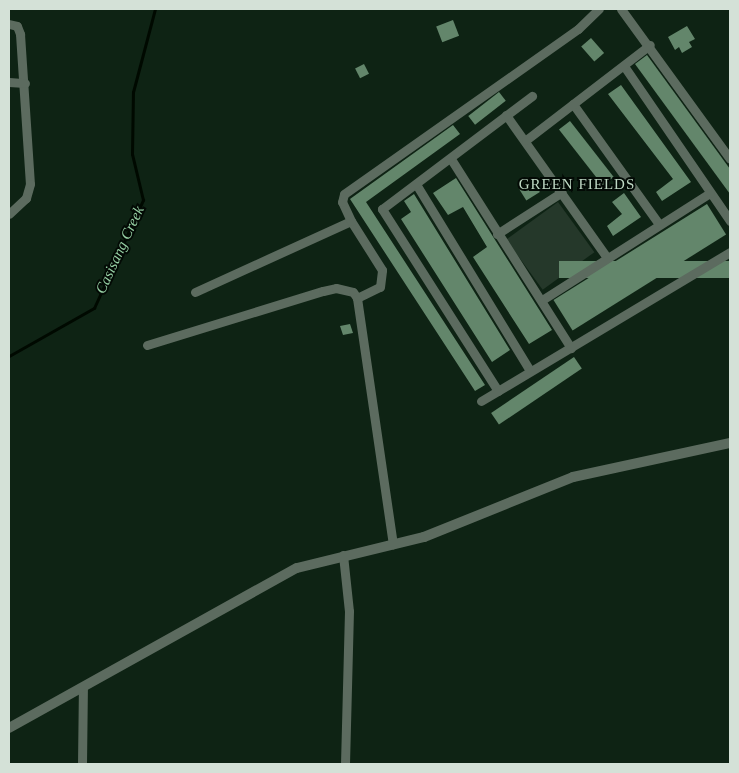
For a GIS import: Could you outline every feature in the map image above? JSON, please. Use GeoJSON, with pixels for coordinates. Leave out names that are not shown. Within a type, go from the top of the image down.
{"type":"FeatureCollection","features":[{"type":"Feature","properties":{"kind":"street"},"geometry":{"type":"LineString","coordinates":[[358,298],[380,287],[383,277],[379,263],[351,221],[342,198],[358,181],[578,29],[599,9]]}},
{"type":"Feature","properties":{"kind":"street"},"geometry":{"type":"LineString","coordinates":[[621,9],[650,45],[730,159]]}},
{"type":"Feature","properties":{"kind":"street"},"geometry":{"type":"LineString","coordinates":[[9,24],[14,24],[20,34],[25,83],[30,184],[26,198],[9,214]]}},
{"type":"Feature","properties":{"kind":"street"},"geometry":{"type":"LineString","coordinates":[[526,140],[650,45]]}},
{"type":"Feature","properties":{"kind":"street"},"geometry":{"type":"LineString","coordinates":[[624,66],[730,221]]}},
{"type":"Feature","properties":{"kind":"street"},"geometry":{"type":"LineString","coordinates":[[9,82],[25,83]]}},
{"type":"Feature","properties":{"kind":"street"},"geometry":{"type":"LineString","coordinates":[[498,390],[382,213],[383,206],[451,159],[532,96]]}},
{"type":"Feature","properties":{"kind":"street"},"geometry":{"type":"LineString","coordinates":[[573,104],[659,224]]}},
{"type":"Feature","properties":{"kind":"street"},"geometry":{"type":"LineString","coordinates":[[506,115],[526,140],[606,256]]}},
{"type":"Feature","properties":{"kind":"street"},"geometry":{"type":"LineString","coordinates":[[451,159],[571,348]]}},
{"type":"Feature","properties":{"kind":"street"},"geometry":{"type":"LineString","coordinates":[[416,184],[530,371]]}},
{"type":"Feature","properties":{"kind":"street"},"geometry":{"type":"LineString","coordinates":[[497,234],[562,192]]}},
{"type":"Feature","properties":{"kind":"street"},"geometry":{"type":"LineString","coordinates":[[542,300],[606,256],[710,193]]}},
{"type":"Feature","properties":{"kind":"street"},"geometry":{"type":"LineString","coordinates":[[195,292],[351,221]]}},
{"type":"Feature","properties":{"kind":"street"},"geometry":{"type":"LineString","coordinates":[[481,401],[730,252]]}},
{"type":"Feature","properties":{"kind":"street"},"geometry":{"type":"LineString","coordinates":[[147,345],[323,291],[348,289],[358,298],[393,544]]}},
{"type":"Feature","properties":{"kind":"street"},"geometry":{"type":"LineString","coordinates":[[9,728],[283,575],[343,555],[393,544],[490,513],[573,477],[730,443]]}},
{"type":"Feature","properties":{"kind":"street"},"geometry":{"type":"LineString","coordinates":[[343,555],[349,611],[345,764]]}},
{"type":"Feature","properties":{"kind":"street"},"geometry":{"type":"LineString","coordinates":[[82,764],[83,687]]}},
{"type":"Feature","properties":{"kind":"green space"},"geometry":{"type":"Polygon","coordinates":[[[558,202],[594,252],[543,290],[506,240],[558,202]]]}},
{"type":"Feature","properties":{"kind":"building"},"geometry":{"type":"Polygon","coordinates":[[[453,20],[459,36],[442,42],[436,26],[453,20]]]}},
{"type":"Feature","properties":{"kind":"building"},"geometry":{"type":"Polygon","coordinates":[[[687,26],[695,39],[689,42],[692,47],[682,53],[679,47],[675,50],[668,37],[687,26]]]}},
{"type":"Feature","properties":{"kind":"building"},"geometry":{"type":"Polygon","coordinates":[[[591,38],[604,53],[594,62],[581,47],[591,38]]]}},
{"type":"Feature","properties":{"kind":"building"},"geometry":{"type":"Polygon","coordinates":[[[647,55],[730,169],[730,194],[635,64],[647,55]]]}},
{"type":"Feature","properties":{"kind":"building"},"geometry":{"type":"Polygon","coordinates":[[[364,64],[369,74],[360,78],[355,69],[364,64]]]}},
{"type":"Feature","properties":{"kind":"building"},"geometry":{"type":"Polygon","coordinates":[[[621,85],[691,182],[662,201],[656,192],[673,179],[608,94],[621,85]]]}},
{"type":"Feature","properties":{"kind":"building"},"geometry":{"type":"Polygon","coordinates":[[[499,92],[506,101],[475,125],[468,116],[499,92]]]}},
{"type":"Feature","properties":{"kind":"building"},"geometry":{"type":"Polygon","coordinates":[[[570,121],[614,177],[603,186],[559,130],[570,121]]]}},
{"type":"Feature","properties":{"kind":"building"},"geometry":{"type":"Polygon","coordinates":[[[453,125],[460,134],[366,202],[485,385],[475,391],[350,199],[453,125]]]}},
{"type":"Feature","properties":{"kind":"building"},"geometry":{"type":"Polygon","coordinates":[[[456,178],[552,330],[529,344],[473,257],[487,247],[463,207],[448,215],[433,193],[456,178]]]}},
{"type":"Feature","properties":{"kind":"building"},"geometry":{"type":"Polygon","coordinates":[[[533,181],[540,192],[526,201],[519,189],[533,181]]]}},
{"type":"Feature","properties":{"kind":"building"},"geometry":{"type":"Polygon","coordinates":[[[624,193],[641,217],[613,236],[607,226],[622,214],[612,202],[624,193]]]}},
{"type":"Feature","properties":{"kind":"building"},"geometry":{"type":"Polygon","coordinates":[[[414,194],[510,350],[492,362],[401,219],[411,212],[404,201],[414,194]]]}},
{"type":"Feature","properties":{"kind":"building"},"geometry":{"type":"Polygon","coordinates":[[[707,204],[726,235],[573,330],[554,300],[707,204]]]}},
{"type":"Feature","properties":{"kind":"building"},"geometry":{"type":"Polygon","coordinates":[[[559,261],[730,261],[730,278],[559,278],[559,261]]]}},
{"type":"Feature","properties":{"kind":"building"},"geometry":{"type":"Polygon","coordinates":[[[350,324],[353,333],[343,335],[340,326],[350,324]]]}},
{"type":"Feature","properties":{"kind":"building"},"geometry":{"type":"Polygon","coordinates":[[[574,357],[582,369],[499,425],[491,413],[574,357]]]}},
{"type":"Feature","properties":{"kind":"waterway","name":"Casisang Creek"},"geometry":{"type":"LineString","coordinates":[[9,356],[94,308],[143,200],[132,154],[133,92],[155,9]]}},
{"type":"Feature","properties":{"kind":"district","name":"GREEN FIELDS"},"geometry":{"type":"Point","coordinates":[577,185]}}]}
